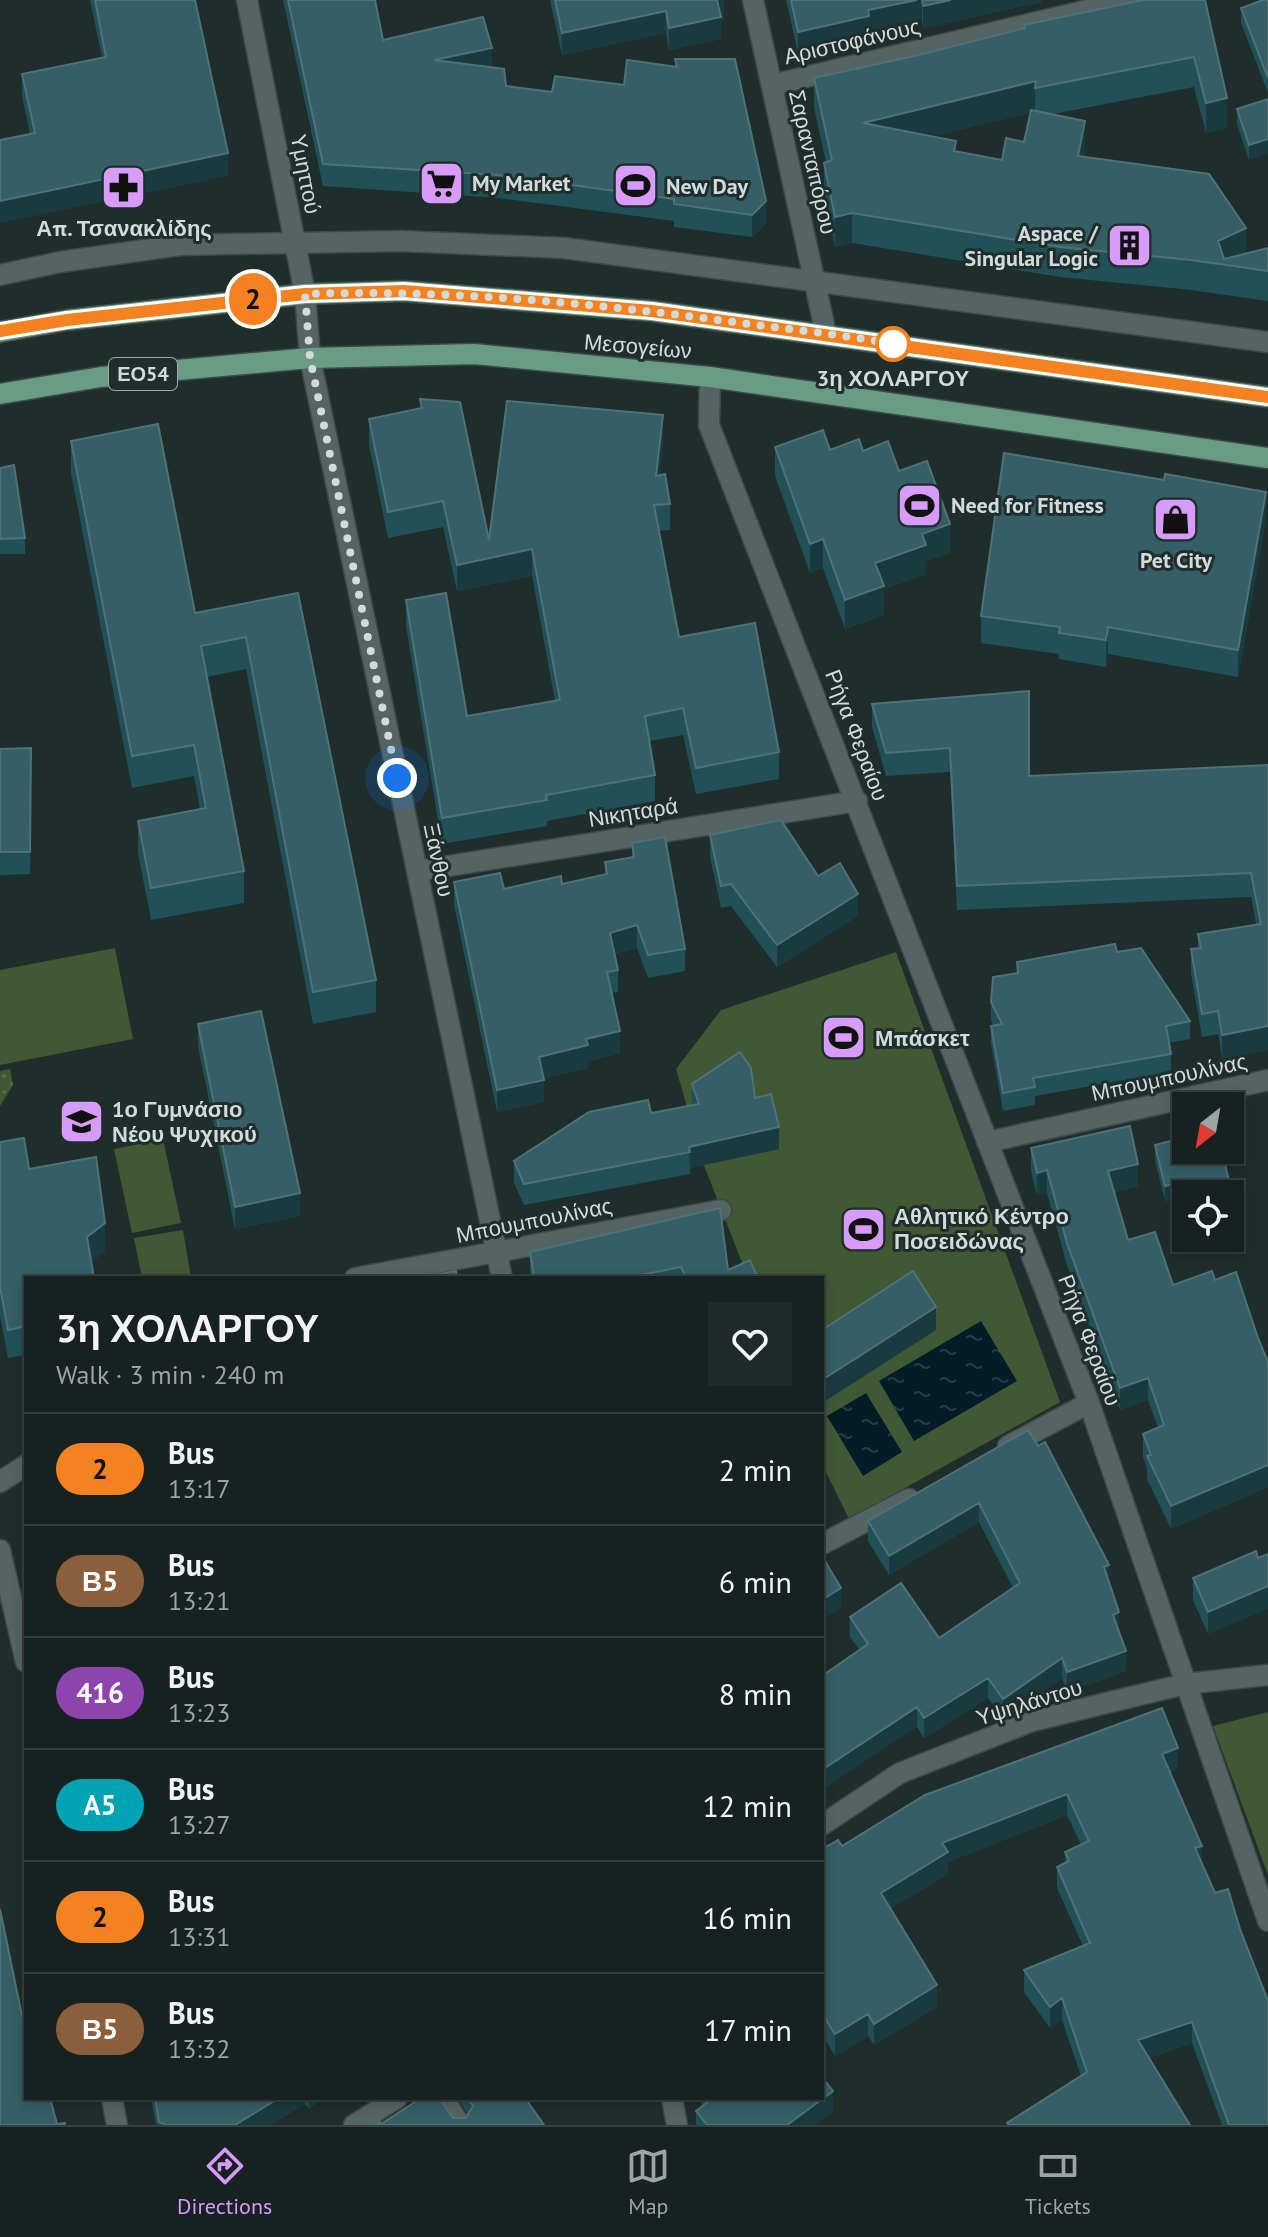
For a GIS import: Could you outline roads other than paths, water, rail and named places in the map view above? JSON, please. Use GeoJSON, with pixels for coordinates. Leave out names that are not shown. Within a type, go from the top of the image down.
{"type":"FeatureCollection","features":[{"type":"Feature","properties":{"kind":"main road","name":"Μεσογείων"},"geometry":{"type":"LineString","coordinates":[[0,332],[67,320],[305,294],[404,291],[652,311],[1268,397]]}},
{"type":"Feature","properties":{"kind":"main road","name":"Μεσογείων"},"geometry":{"type":"LineString","coordinates":[[0,394],[101,377],[310,358],[474,354],[710,377],[1268,458]]}},
{"type":"Feature","properties":{"kind":"street","name":"Υμηττού"},"geometry":{"type":"LineString","coordinates":[[247,0],[305,294],[310,358]]}},
{"type":"Feature","properties":{"kind":"street","name":"Σαρανταπόρου"},"geometry":{"type":"LineString","coordinates":[[753,0],[826,334]]}},
{"type":"Feature","properties":{"kind":"street","name":"Αριστοφάνους"},"geometry":{"type":"LineString","coordinates":[[772,85],[1130,0]]}},
{"type":"Feature","properties":{"kind":"street"},"geometry":{"type":"LineString","coordinates":[[0,275],[60,262],[180,245],[295,240],[564,248],[1268,342]]}},
{"type":"Feature","properties":{"kind":"street","name":"Ξάνθου"},"geometry":{"type":"LineString","coordinates":[[310,358],[502,1276]]}},
{"type":"Feature","properties":{"kind":"street","name":"Ρήγα Φεραίου"},"geometry":{"type":"LineString","coordinates":[[710,377],[709,425],[1089,1403],[1268,1921]]}},
{"type":"Feature","properties":{"kind":"street","name":"Νικηταρά"},"geometry":{"type":"LineString","coordinates":[[417,871],[857,801]]}},
{"type":"Feature","properties":{"kind":"street","name":"Μπουμπουλίνας"},"geometry":{"type":"LineString","coordinates":[[987,1142],[1268,1080]]}},
{"type":"Feature","properties":{"kind":"street","name":"Μπουμπουλίνας"},"geometry":{"type":"LineString","coordinates":[[366,1276],[721,1210]]}},
{"type":"Feature","properties":{"kind":"street"},"geometry":{"type":"LineString","coordinates":[[990,1455],[1089,1403]]}},
{"type":"Feature","properties":{"kind":"street"},"geometry":{"type":"LineString","coordinates":[[0,1482],[24,1466]]}},
{"type":"Feature","properties":{"kind":"street"},"geometry":{"type":"LineString","coordinates":[[824,1543],[934,1485]]}},
{"type":"Feature","properties":{"kind":"street"},"geometry":{"type":"LineString","coordinates":[[0,1550],[24,1653]]}},
{"type":"Feature","properties":{"kind":"street","name":"Υψηλάντου"},"geometry":{"type":"LineString","coordinates":[[824,1824],[900,1773],[1032,1721],[1185,1684],[1268,1675]]}},
{"type":"Feature","properties":{"kind":"street"},"geometry":{"type":"LineString","coordinates":[[112,2100],[117,2125]]}},
{"type":"Feature","properties":{"kind":"street"},"geometry":{"type":"LineString","coordinates":[[354,2125],[394,2100]]}},
{"type":"Feature","properties":{"kind":"street"},"geometry":{"type":"LineString","coordinates":[[444,2100],[460,2125]]}},
{"type":"Feature","properties":{"kind":"street"},"geometry":{"type":"LineString","coordinates":[[672,2100],[677,2125]]}},
{"type":"Feature","properties":{"kind":"water"},"geometry":{"type":"Polygon","coordinates":[[[981,1321],[1017,1381],[914,1441],[879,1381],[981,1321]]]}},
{"type":"Feature","properties":{"kind":"water"},"geometry":{"type":"Polygon","coordinates":[[[866,1393],[902,1452],[863,1476],[827,1416],[866,1393]]]}},
{"type":"Feature","properties":{"kind":"place","name":"My Market"},"geometry":{"type":"Point","coordinates":[441,183]}},
{"type":"Feature","properties":{"kind":"place","name":"New Day"},"geometry":{"type":"Point","coordinates":[635,186]}},
{"type":"Feature","properties":{"kind":"place","name":"Απ. Τσανακλίδης"},"geometry":{"type":"Point","coordinates":[124,187]}},
{"type":"Feature","properties":{"kind":"place","name":"Aspace / Singular Logic"},"geometry":{"type":"Point","coordinates":[1129,246]}},
{"type":"Feature","properties":{"kind":"place","name":"3η ΧΟΛΑΡΓΟΥ"},"geometry":{"type":"Point","coordinates":[893,344]}},
{"type":"Feature","properties":{"kind":"place","name":"Need for Fitness"},"geometry":{"type":"Point","coordinates":[920,505]}},
{"type":"Feature","properties":{"kind":"place","name":"Pet City"},"geometry":{"type":"Point","coordinates":[1176,519]}},
{"type":"Feature","properties":{"kind":"place","name":"Μπάσκετ"},"geometry":{"type":"Point","coordinates":[844,1038]}},
{"type":"Feature","properties":{"kind":"place","name":"1ο Γυμνάσιο Νέου Ψυχικού"},"geometry":{"type":"Point","coordinates":[81,1122]}},
{"type":"Feature","properties":{"kind":"place","name":"Αθλητικό Κέντρο Ποσειδώνας"},"geometry":{"type":"Point","coordinates":[863,1229]}}]}
